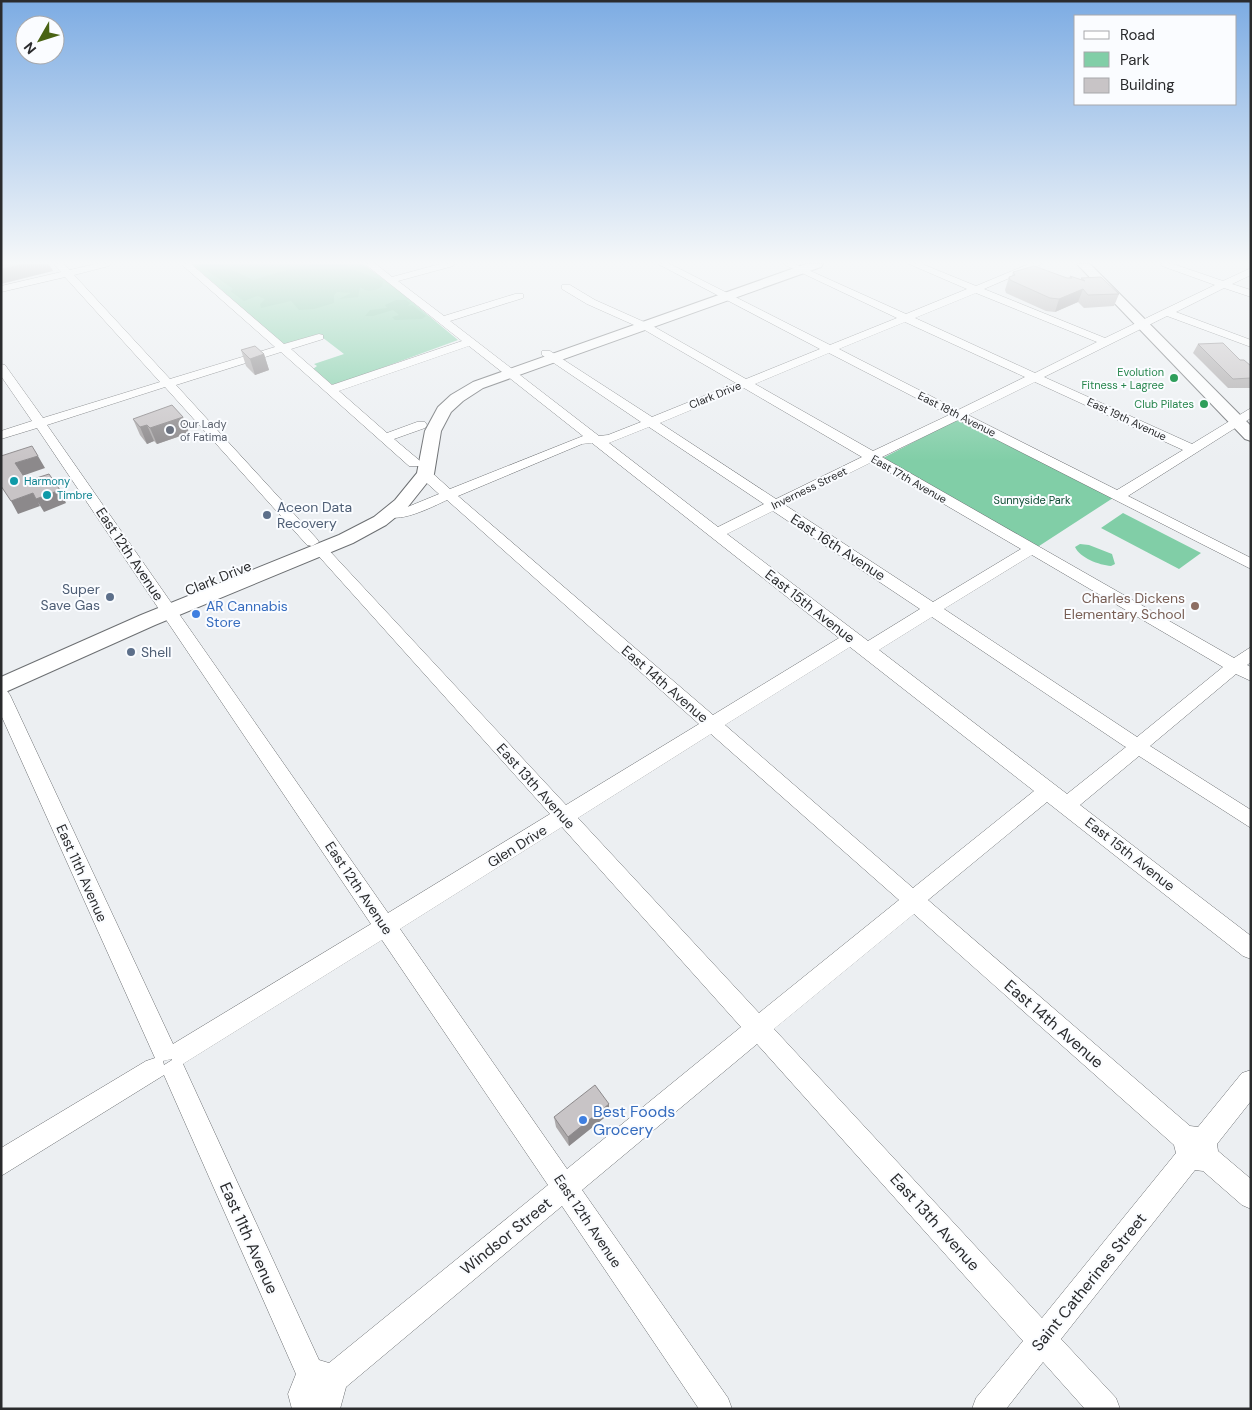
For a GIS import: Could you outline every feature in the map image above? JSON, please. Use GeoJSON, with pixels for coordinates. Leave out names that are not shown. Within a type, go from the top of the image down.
{"type":"FeatureCollection","features":[{"type":"Feature","properties":{"kind":"main road"},"geometry":{"type":"LineString","coordinates":[[420,469],[421,425],[432,410],[448,394],[470,381],[622,330]]}},
{"type":"Feature","properties":{"kind":"main road"},"geometry":{"type":"LineString","coordinates":[[1154,330],[1246,418],[1251,436]]}},
{"type":"Feature","properties":{"kind":"main road"},"geometry":{"type":"LineString","coordinates":[[420,469],[433,431],[444,410],[457,398],[507,370]]}},
{"type":"Feature","properties":{"kind":"main road","name":"Clark Drive"},"geometry":{"type":"LineString","coordinates":[[1,669],[316,546],[359,533],[391,513],[410,495],[420,469]]}},
{"type":"Feature","properties":{"kind":"main road","name":"Clark Drive"},"geometry":{"type":"LineString","coordinates":[[316,546],[387,502],[409,476],[420,469]]}},
{"type":"Feature","properties":{"kind":"main road","name":"Clark Drive"},"geometry":{"type":"LineString","coordinates":[[1,686],[166,606]]}},
{"type":"Feature","properties":{"kind":"street","name":"East 13th Avenue"},"geometry":{"type":"LineString","coordinates":[[118,330],[1105,1409]]}},
{"type":"Feature","properties":{"kind":"street","name":"East 14th Avenue"},"geometry":{"type":"LineString","coordinates":[[261,330],[1251,1196]]}},
{"type":"Feature","properties":{"kind":"street","name":"East 15th Avenue"},"geometry":{"type":"LineString","coordinates":[[455,330],[1251,948]]}},
{"type":"Feature","properties":{"kind":"street","name":"East 17th Avenue"},"geometry":{"type":"LineString","coordinates":[[649,330],[1251,675]]}},
{"type":"Feature","properties":{"kind":"street","name":"East 18th Avenue"},"geometry":{"type":"LineString","coordinates":[[792,330],[1251,564]]}},
{"type":"Feature","properties":{"kind":"street","name":"Clark Drive"},"geometry":{"type":"LineString","coordinates":[[391,513],[407,512],[580,440],[610,438],[875,330]]}},
{"type":"Feature","properties":{"kind":"street","name":"East 19th Avenue"},"geometry":{"type":"LineString","coordinates":[[932,330],[1192,449]]}},
{"type":"Feature","properties":{"kind":"street"},"geometry":{"type":"LineString","coordinates":[[1075,330],[1105,342]]}},
{"type":"Feature","properties":{"kind":"street","name":"Inverness Street"},"geometry":{"type":"LineString","coordinates":[[717,534],[1130,330]]}},
{"type":"Feature","properties":{"kind":"street"},"geometry":{"type":"LineString","coordinates":[[1213,330],[1251,344]]}},
{"type":"Feature","properties":{"kind":"street"},"geometry":{"type":"LineString","coordinates":[[1,435],[319,337]]}},
{"type":"Feature","properties":{"kind":"street"},"geometry":{"type":"LineString","coordinates":[[330,390],[471,342]]}},
{"type":"Feature","properties":{"kind":"street","name":"East 16th Avenue"},"geometry":{"type":"LineString","coordinates":[[550,355],[1251,820]]}},
{"type":"Feature","properties":{"kind":"street","name":"East 12th Avenue"},"geometry":{"type":"LineString","coordinates":[[1,367],[717,1409]]}},
{"type":"Feature","properties":{"kind":"street"},"geometry":{"type":"LineString","coordinates":[[1118,496],[1192,449],[1246,418]]}},
{"type":"Feature","properties":{"kind":"street"},"geometry":{"type":"LineString","coordinates":[[385,438],[421,425]]}},
{"type":"Feature","properties":{"kind":"street","name":"Glen Drive"},"geometry":{"type":"LineString","coordinates":[[1,1163],[712,725],[859,644],[933,610],[1031,549]]}},
{"type":"Feature","properties":{"kind":"street"},"geometry":{"type":"LineString","coordinates":[[1067,805],[1251,653]]}},
{"type":"Feature","properties":{"kind":"street","name":"East 11th Avenue"},"geometry":{"type":"LineString","coordinates":[[1,695],[168,1061],[315,1400]]}},
{"type":"Feature","properties":{"kind":"street","name":"Windsor Street"},"geometry":{"type":"LineString","coordinates":[[315,1400],[565,1188],[1048,790]]}},
{"type":"Feature","properties":{"kind":"street","name":"Saint Catherines Street"},"geometry":{"type":"LineString","coordinates":[[987,1409],[1251,1082]]}},
{"type":"Feature","properties":{"kind":"green space"},"geometry":{"type":"Polygon","coordinates":[[[267,330],[446,330],[458,340],[338,384],[331,384],[313,369],[317,366],[314,364],[344,354],[318,334],[284,345],[267,330]]]}},
{"type":"Feature","properties":{"kind":"green space","name":"Sunnyside Park"},"geometry":{"type":"Polygon","coordinates":[[[956,420],[960,420],[1113,498],[1036,548],[883,458],[956,420]]]}},
{"type":"Feature","properties":{"kind":"green space"},"geometry":{"type":"Polygon","coordinates":[[[1123,513],[1201,553],[1179,569],[1101,528],[1123,513]]]}},
{"type":"Feature","properties":{"kind":"green space"},"geometry":{"type":"Polygon","coordinates":[[[1080,544],[1089,545],[1112,554],[1115,564],[1111,566],[1106,565],[1085,558],[1075,547],[1080,544]]]}},
{"type":"Feature","properties":{"kind":"building"},"geometry":{"type":"Polygon","coordinates":[[[1223,343],[1240,360],[1244,360],[1251,366],[1251,378],[1233,379],[1198,344],[1223,343]]]}},
{"type":"Feature","properties":{"kind":"building"},"geometry":{"type":"Polygon","coordinates":[[[255,346],[264,354],[250,359],[241,350],[255,346]]]}},
{"type":"Feature","properties":{"kind":"building"},"geometry":{"type":"Polygon","coordinates":[[[172,405],[183,417],[150,428],[147,425],[140,427],[133,419],[172,405]]]}},
{"type":"Feature","properties":{"kind":"building"},"geometry":{"type":"Polygon","coordinates":[[[32,446],[38,456],[15,463],[27,481],[49,474],[60,490],[36,499],[33,493],[11,501],[1,486],[1,456],[32,446]]]}},
{"type":"Feature","properties":{"kind":"building"},"geometry":{"type":"Polygon","coordinates":[[[595,1085],[609,1104],[568,1137],[554,1117],[595,1085]]]}},
{"type":"Feature","properties":{"kind":"place","name":"Evolution Fitness + Lagree"},"geometry":{"type":"Point","coordinates":[1174,378]}},
{"type":"Feature","properties":{"kind":"place","name":"Club Pilates"},"geometry":{"type":"Point","coordinates":[1204,404]}},
{"type":"Feature","properties":{"kind":"place","name":"Our Lady of Fatima"},"geometry":{"type":"Point","coordinates":[170,430]}},
{"type":"Feature","properties":{"kind":"place","name":"Harmony"},"geometry":{"type":"Point","coordinates":[14,481]}},
{"type":"Feature","properties":{"kind":"place","name":"Timbre"},"geometry":{"type":"Point","coordinates":[47,495]}},
{"type":"Feature","properties":{"kind":"place","name":"Aceon Data Recovery"},"geometry":{"type":"Point","coordinates":[267,515]}},
{"type":"Feature","properties":{"kind":"place","name":"Super Save Gas"},"geometry":{"type":"Point","coordinates":[110,597]}},
{"type":"Feature","properties":{"kind":"place","name":"Charles Dickens Elementary School"},"geometry":{"type":"Point","coordinates":[1195,606]}},
{"type":"Feature","properties":{"kind":"place","name":"AR Cannabis Store"},"geometry":{"type":"Point","coordinates":[196,614]}},
{"type":"Feature","properties":{"kind":"place","name":"Shell"},"geometry":{"type":"Point","coordinates":[131,652]}},
{"type":"Feature","properties":{"kind":"place","name":"Best Foods Grocery"},"geometry":{"type":"Point","coordinates":[583,1120]}}]}
